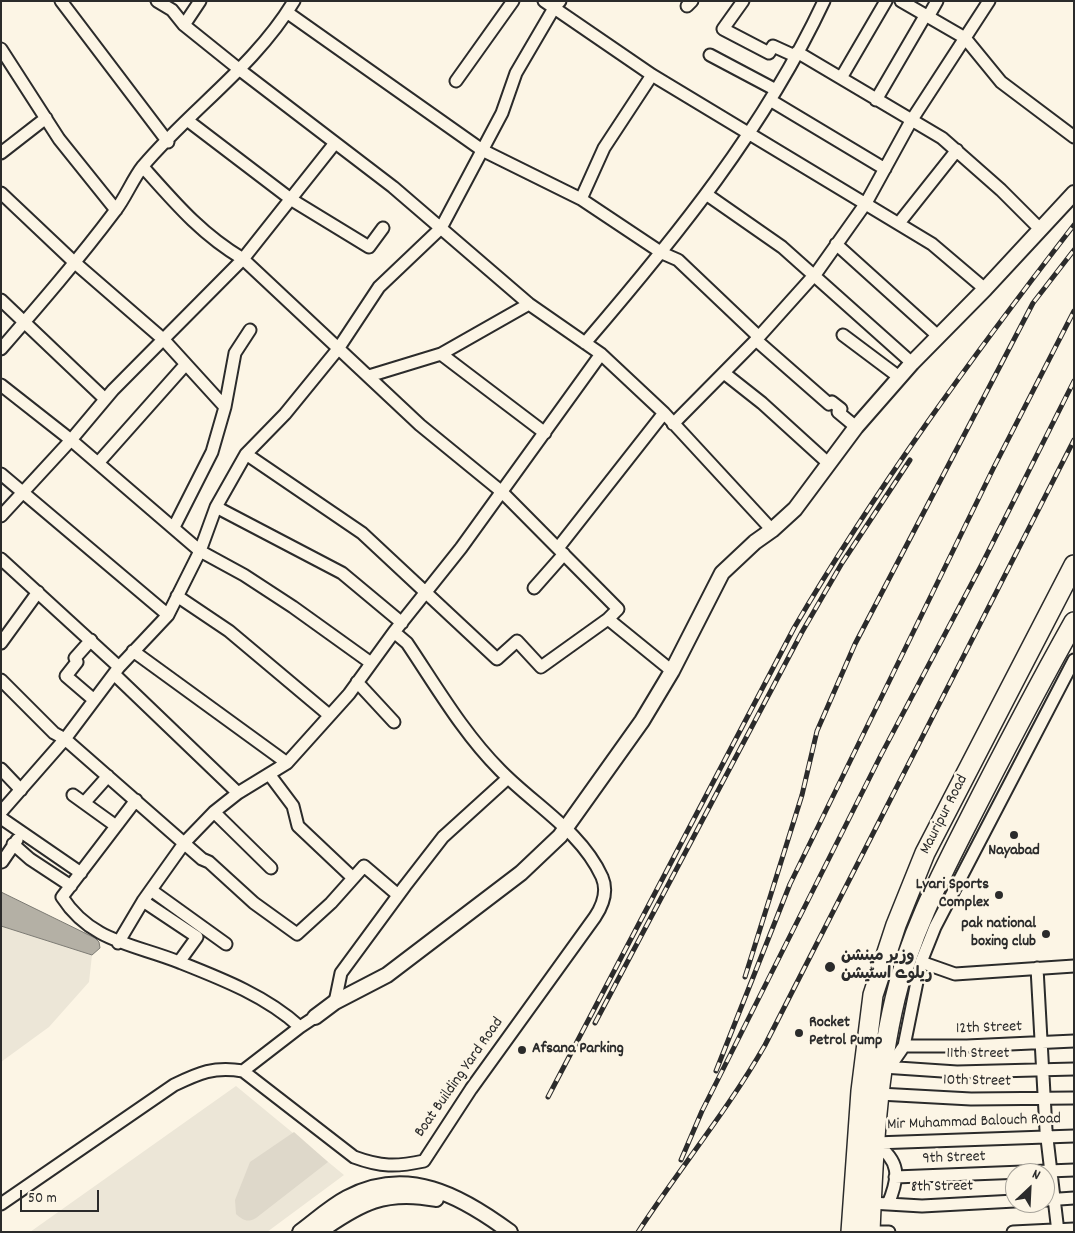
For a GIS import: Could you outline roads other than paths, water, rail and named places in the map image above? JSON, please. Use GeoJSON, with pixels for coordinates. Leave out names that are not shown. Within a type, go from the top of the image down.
{"type":"FeatureCollection","features":[{"type":"Feature","properties":{"kind":"highway","name":"Mauripur Road"},"geometry":{"type":"LineString","coordinates":[[851,1232],[861,1090],[873,996],[896,924],[925,853],[1074,565]]}},
{"type":"Feature","properties":{"kind":"highway","name":"Mauripur Road"},"geometry":{"type":"LineString","coordinates":[[870,1231],[880,1204],[875,1143],[883,1067],[895,999],[917,928],[1017,726],[1074,622]]}},
{"type":"Feature","properties":{"kind":"street"},"geometry":{"type":"LineString","coordinates":[[62,1],[168,142]]}},
{"type":"Feature","properties":{"kind":"street"},"geometry":{"type":"LineString","coordinates":[[157,1],[172,10],[184,25],[441,228],[529,304],[602,354],[664,413],[772,530]]}},
{"type":"Feature","properties":{"kind":"street"},"geometry":{"type":"LineString","coordinates":[[184,25],[200,1]]}},
{"type":"Feature","properties":{"kind":"street"},"geometry":{"type":"LineString","coordinates":[[1,349],[116,210],[143,167],[187,120],[240,70],[288,13],[294,1]]}},
{"type":"Feature","properties":{"kind":"street"},"geometry":{"type":"LineString","coordinates":[[456,81],[513,1]]}},
{"type":"Feature","properties":{"kind":"street"},"geometry":{"type":"LineString","coordinates":[[743,1],[723,29],[769,53],[773,46],[796,54],[841,78],[942,138],[1040,229]]}},
{"type":"Feature","properties":{"kind":"street"},"geometry":{"type":"LineString","coordinates":[[585,343],[662,253],[750,135],[824,1]]}},
{"type":"Feature","properties":{"kind":"street"},"geometry":{"type":"LineString","coordinates":[[841,78],[886,1]]}},
{"type":"Feature","properties":{"kind":"street"},"geometry":{"type":"LineString","coordinates":[[901,1],[965,38],[1002,82],[1074,137]]}},
{"type":"Feature","properties":{"kind":"street"},"geometry":{"type":"LineString","coordinates":[[876,100],[937,1]]}},
{"type":"Feature","properties":{"kind":"street"},"geometry":{"type":"LineString","coordinates":[[673,424],[757,339],[813,276],[866,203],[911,121],[989,1]]}},
{"type":"Feature","properties":{"kind":"street"},"geometry":{"type":"LineString","coordinates":[[1,812],[65,739],[132,651],[168,615],[200,550],[216,507],[246,454],[285,414],[338,348],[379,288],[441,228],[502,113],[516,73],[553,3],[652,75],[932,244],[985,289]]}},
{"type":"Feature","properties":{"kind":"street"},"geometry":{"type":"LineString","coordinates":[[288,13],[482,150],[581,199],[662,253],[678,260],[757,339],[830,404],[832,402],[841,409],[838,412],[856,427]]}},
{"type":"Feature","properties":{"kind":"street"},"geometry":{"type":"LineString","coordinates":[[1,49],[59,139],[116,210]]}},
{"type":"Feature","properties":{"kind":"street"},"geometry":{"type":"LineString","coordinates":[[710,55],[885,169]]}},
{"type":"Feature","properties":{"kind":"street"},"geometry":{"type":"LineString","coordinates":[[581,199],[604,148],[652,75]]}},
{"type":"Feature","properties":{"kind":"street"},"geometry":{"type":"LineString","coordinates":[[1,153],[46,118]]}},
{"type":"Feature","properties":{"kind":"street"},"geometry":{"type":"LineString","coordinates":[[187,120],[292,200],[369,247],[383,228]]}},
{"type":"Feature","properties":{"kind":"street"},"geometry":{"type":"LineString","coordinates":[[1,516],[71,440],[105,399],[243,259],[292,200],[335,143]]}},
{"type":"Feature","properties":{"kind":"street"},"geometry":{"type":"LineString","coordinates":[[899,223],[957,150]]}},
{"type":"Feature","properties":{"kind":"street"},"geometry":{"type":"LineString","coordinates":[[143,167],[189,220],[219,245],[243,259],[420,425],[502,492],[618,609],[608,619],[541,667],[517,641],[498,659],[362,533],[246,454]]}},
{"type":"Feature","properties":{"kind":"street"},"geometry":{"type":"LineString","coordinates":[[1,193],[74,262],[164,340],[225,407]]}},
{"type":"Feature","properties":{"kind":"street"},"geometry":{"type":"LineString","coordinates":[[1,1204],[174,1085],[203,1071],[226,1068],[243,1071],[335,1002],[387,975],[521,873],[566,828],[642,721],[672,672],[722,573],[755,542],[772,530],[795,509],[828,462],[899,377],[985,289],[1074,193]]}},
{"type":"Feature","properties":{"kind":"street"},"geometry":{"type":"LineString","coordinates":[[706,194],[782,247],[912,363]]}},
{"type":"Feature","properties":{"kind":"street"},"geometry":{"type":"LineString","coordinates":[[836,244],[938,336]]}},
{"type":"Feature","properties":{"kind":"street"},"geometry":{"type":"LineString","coordinates":[[1,300],[105,399]]}},
{"type":"Feature","properties":{"kind":"street"},"geometry":{"type":"LineString","coordinates":[[369,376],[441,354],[529,304]]}},
{"type":"Feature","properties":{"kind":"street"},"geometry":{"type":"LineString","coordinates":[[174,526],[212,452],[225,407],[235,353],[250,330]]}},
{"type":"Feature","properties":{"kind":"street"},"geometry":{"type":"LineString","coordinates":[[843,335],[899,377]]}},
{"type":"Feature","properties":{"kind":"street"},"geometry":{"type":"LineString","coordinates":[[441,354],[545,433]]}},
{"type":"Feature","properties":{"kind":"street"},"geometry":{"type":"LineString","coordinates":[[118,943],[143,901],[185,842],[214,812],[238,793],[287,762],[357,682],[502,492],[602,354]]}},
{"type":"Feature","properties":{"kind":"street"},"geometry":{"type":"LineString","coordinates":[[98,463],[186,364]]}},
{"type":"Feature","properties":{"kind":"street"},"geometry":{"type":"LineString","coordinates":[[724,373],[828,462]]}},
{"type":"Feature","properties":{"kind":"street"},"geometry":{"type":"LineString","coordinates":[[1,385],[71,440],[200,550],[244,575],[293,607],[371,663]]}},
{"type":"Feature","properties":{"kind":"street"},"geometry":{"type":"LineString","coordinates":[[534,588],[664,413]]}},
{"type":"Feature","properties":{"kind":"street"},"geometry":{"type":"LineString","coordinates":[[1,474],[168,615]]}},
{"type":"Feature","properties":{"kind":"street"},"geometry":{"type":"LineString","coordinates":[[216,507],[342,573],[402,623]]}},
{"type":"Feature","properties":{"kind":"street"},"geometry":{"type":"LineString","coordinates":[[1,559],[91,640],[116,670],[238,793]]}},
{"type":"Feature","properties":{"kind":"street"},"geometry":{"type":"LineString","coordinates":[[1,643],[38,592]]}},
{"type":"Feature","properties":{"kind":"street"},"geometry":{"type":"LineString","coordinates":[[177,596],[229,631],[329,715]]}},
{"type":"Feature","properties":{"kind":"street"},"geometry":{"type":"LineString","coordinates":[[608,619],[672,672]]}},
{"type":"Feature","properties":{"kind":"street","name":"Boat Building Yard Road"},"geometry":{"type":"LineString","coordinates":[[243,1071],[354,1157],[373,1164],[397,1166],[424,1160],[471,1089],[602,906],[605,888],[602,877],[594,862],[566,828],[508,778],[466,729],[407,644],[394,632]]}},
{"type":"Feature","properties":{"kind":"street"},"geometry":{"type":"LineString","coordinates":[[91,640],[74,658],[78,662],[66,676],[94,700]]}},
{"type":"Feature","properties":{"kind":"street"},"geometry":{"type":"LineString","coordinates":[[132,651],[287,762]]}},
{"type":"Feature","properties":{"kind":"street"},"geometry":{"type":"LineString","coordinates":[[883,1067],[895,1059],[904,1046],[921,962],[936,927],[1074,660]]}},
{"type":"Feature","properties":{"kind":"street"},"geometry":{"type":"LineString","coordinates":[[357,682],[394,722]]}},
{"type":"Feature","properties":{"kind":"street"},"geometry":{"type":"LineString","coordinates":[[4,688],[54,733],[65,739],[254,903],[297,934],[331,903],[364,866],[398,895]]}},
{"type":"Feature","properties":{"kind":"street"},"geometry":{"type":"LineString","coordinates":[[1,769],[21,790]]}},
{"type":"Feature","properties":{"kind":"street"},"geometry":{"type":"LineString","coordinates":[[269,774],[293,806],[298,826],[353,878]]}},
{"type":"Feature","properties":{"kind":"street"},"geometry":{"type":"LineString","coordinates":[[84,802],[108,776]]}},
{"type":"Feature","properties":{"kind":"street"},"geometry":{"type":"LineString","coordinates":[[335,1002],[341,973],[398,895],[443,838],[508,778]]}},
{"type":"Feature","properties":{"kind":"street"},"geometry":{"type":"LineString","coordinates":[[73,794],[116,826]]}},
{"type":"Feature","properties":{"kind":"street"},"geometry":{"type":"LineString","coordinates":[[136,800],[62,897],[71,911],[86,924],[118,943],[179,962],[265,1000],[300,1027]]}},
{"type":"Feature","properties":{"kind":"street"},"geometry":{"type":"LineString","coordinates":[[214,812],[272,868]]}},
{"type":"Feature","properties":{"kind":"street"},"geometry":{"type":"LineString","coordinates":[[1,818],[80,873]]}},
{"type":"Feature","properties":{"kind":"street"},"geometry":{"type":"LineString","coordinates":[[2,862],[13,844],[23,833]]}},
{"type":"Feature","properties":{"kind":"street"},"geometry":{"type":"LineString","coordinates":[[13,844],[30,859],[71,886]]}},
{"type":"Feature","properties":{"kind":"street"},"geometry":{"type":"LineString","coordinates":[[151,890],[226,944]]}},
{"type":"Feature","properties":{"kind":"street"},"geometry":{"type":"LineString","coordinates":[[143,901],[197,937],[179,962]]}},
{"type":"Feature","properties":{"kind":"street"},"geometry":{"type":"LineString","coordinates":[[921,962],[956,974],[1074,966]]}},
{"type":"Feature","properties":{"kind":"street"},"geometry":{"type":"LineString","coordinates":[[1037,968],[1044,1099],[1050,1163]]}},
{"type":"Feature","properties":{"kind":"street","name":"12th Street"},"geometry":{"type":"LineString","coordinates":[[904,1046],[1042,1044],[1074,1041]]}},
{"type":"Feature","properties":{"kind":"street","name":"11th Street"},"geometry":{"type":"LineString","coordinates":[[883,1067],[957,1072],[1074,1069]]}},
{"type":"Feature","properties":{"kind":"street","name":"10th Street"},"geometry":{"type":"LineString","coordinates":[[879,1094],[971,1100],[1074,1098]]}},
{"type":"Feature","properties":{"kind":"street","name":"Mir Muhammad Balouch Road"},"geometry":{"type":"LineString","coordinates":[[875,1143],[1074,1136]]}},
{"type":"Feature","properties":{"kind":"street"},"geometry":{"type":"LineString","coordinates":[[875,1143],[890,1154],[894,1161],[895,1177],[880,1204]]}},
{"type":"Feature","properties":{"kind":"street","name":"9th Street"},"geometry":{"type":"LineString","coordinates":[[1055,1171],[1074,1170]]}},
{"type":"Feature","properties":{"kind":"street","name":"9th Street"},"geometry":{"type":"LineString","coordinates":[[895,1177],[1005,1173]]}},
{"type":"Feature","properties":{"kind":"street"},"geometry":{"type":"LineString","coordinates":[[300,1232],[344,1199],[363,1190],[386,1185],[410,1184],[444,1192],[472,1207],[510,1232]]}},
{"type":"Feature","properties":{"kind":"street"},"geometry":{"type":"LineString","coordinates":[[319,1232],[359,1207],[383,1196],[412,1194],[441,1200],[496,1232]]}},
{"type":"Feature","properties":{"kind":"street"},"geometry":{"type":"LineString","coordinates":[[1055,1200],[1074,1198]]}},
{"type":"Feature","properties":{"kind":"street","name":"8th Street"},"geometry":{"type":"LineString","coordinates":[[880,1204],[922,1206],[1005,1202]]}},
{"type":"Feature","properties":{"kind":"street"},"geometry":{"type":"LineString","coordinates":[[1053,1213],[1058,1231]]}},
{"type":"Feature","properties":{"kind":"street"},"geometry":{"type":"LineString","coordinates":[[1013,1232],[1074,1229]]}},
{"type":"Feature","properties":{"kind":"street"},"geometry":{"type":"LineString","coordinates":[[870,1231],[889,1232]]}},
{"type":"Feature","properties":{"kind":"railway"},"geometry":{"type":"LineString","coordinates":[[548,1097],[794,628],[858,524],[928,422],[1000,322],[1074,225]]}},
{"type":"Feature","properties":{"kind":"railway"},"geometry":{"type":"LineString","coordinates":[[745,977],[802,795],[817,731],[855,644],[1033,303],[1074,250]]}},
{"type":"Feature","properties":{"kind":"railway"},"geometry":{"type":"LineString","coordinates":[[716,1071],[790,884],[994,467],[1074,311]]}},
{"type":"Feature","properties":{"kind":"railway"},"geometry":{"type":"LineString","coordinates":[[681,1160],[702,1111],[881,755],[982,564],[1074,381]]}},
{"type":"Feature","properties":{"kind":"railway"},"geometry":{"type":"LineString","coordinates":[[638,1232],[735,1093],[765,1045],[1074,440]]}},
{"type":"Feature","properties":{"kind":"railway"},"geometry":{"type":"LineString","coordinates":[[595,1023],[802,632],[842,563],[910,460]]}},
{"type":"Feature","properties":{"kind":"place","name":"Nayabad"},"geometry":{"type":"Point","coordinates":[1014,835]}},
{"type":"Feature","properties":{"kind":"place","name":"Lyari Sports Complex"},"geometry":{"type":"Point","coordinates":[999,895]}},
{"type":"Feature","properties":{"kind":"place","name":"pak national boxing club"},"geometry":{"type":"Point","coordinates":[1046,934]}},
{"type":"Feature","properties":{"kind":"place","name":"وزیر مینشن ریلوے اسٹیشن"},"geometry":{"type":"Point","coordinates":[830,967]}},
{"type":"Feature","properties":{"kind":"place","name":"Rocket Petrol Pump"},"geometry":{"type":"Point","coordinates":[799,1033]}},
{"type":"Feature","properties":{"kind":"place","name":"Afsana Parking"},"geometry":{"type":"Point","coordinates":[522,1050]}}]}
